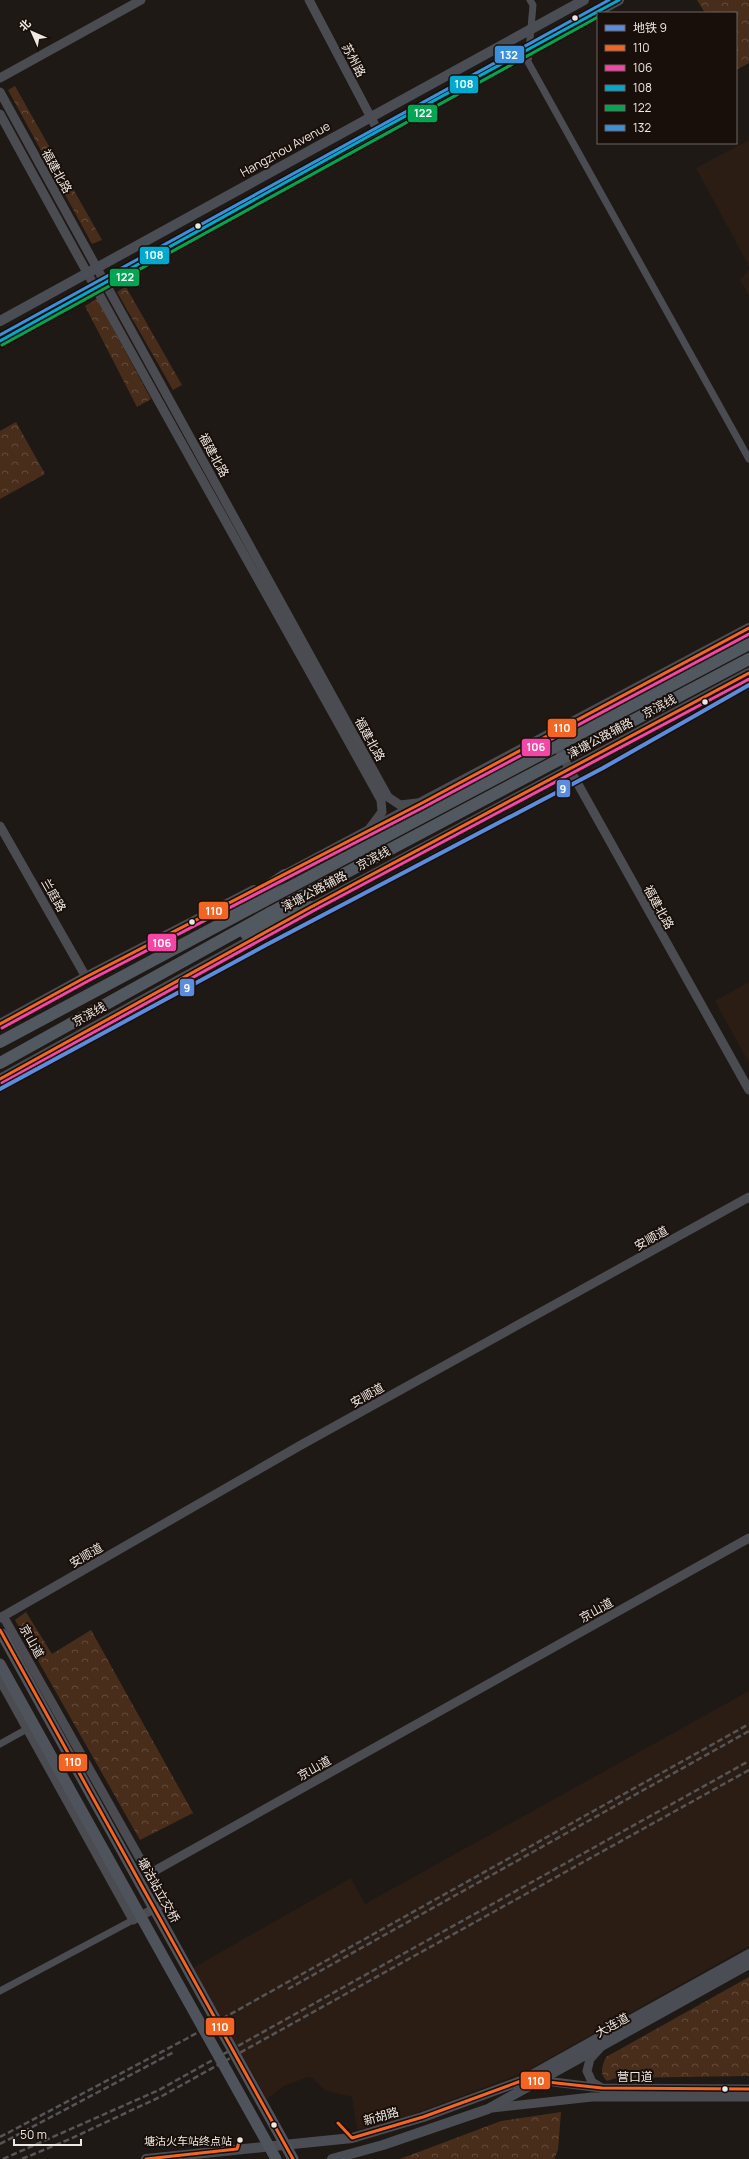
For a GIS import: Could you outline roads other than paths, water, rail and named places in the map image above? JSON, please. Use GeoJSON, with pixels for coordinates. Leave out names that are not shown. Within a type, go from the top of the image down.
{"type":"FeatureCollection","features":[{"type":"Feature","properties":{"kind":"highway","name":"京滨线"},"geometry":{"type":"LineString","coordinates":[[0,1042],[193,938],[749,644]]}},
{"type":"Feature","properties":{"kind":"highway","name":"京滨线"},"geometry":{"type":"LineString","coordinates":[[0,1063],[201,953],[270,913],[749,659]]}},
{"type":"Feature","properties":{"kind":"highway"},"geometry":{"type":"LineString","coordinates":[[193,938],[285,875]]}},
{"type":"Feature","properties":{"kind":"highway"},"geometry":{"type":"LineString","coordinates":[[201,953],[311,908]]}},
{"type":"Feature","properties":{"kind":"main road","name":"Hangzhou Avenue"},"geometry":{"type":"LineString","coordinates":[[0,321],[584,0]]}},
{"type":"Feature","properties":{"kind":"main road"},"geometry":{"type":"LineString","coordinates":[[597,12],[619,0]]}},
{"type":"Feature","properties":{"kind":"main road"},"geometry":{"type":"LineString","coordinates":[[0,341],[378,131],[597,12]]}},
{"type":"Feature","properties":{"kind":"main road"},"geometry":{"type":"LineString","coordinates":[[0,1024],[86,977],[422,803],[749,628]]}},
{"type":"Feature","properties":{"kind":"main road","name":"津塘公路辅路"},"geometry":{"type":"LineString","coordinates":[[0,1079],[311,908],[749,673]]}},
{"type":"Feature","properties":{"kind":"main road","name":"塘沽站立交桥"},"geometry":{"type":"LineString","coordinates":[[2,1634],[293,2159]]}},
{"type":"Feature","properties":{"kind":"main road"},"geometry":{"type":"LineString","coordinates":[[0,1664],[276,2159]]}},
{"type":"Feature","properties":{"kind":"main road","name":"大连道"},"geometry":{"type":"LineString","coordinates":[[521,2081],[749,1954]]}},
{"type":"Feature","properties":{"kind":"main road","name":"大连道"},"geometry":{"type":"LineString","coordinates":[[488,2109],[749,1964]]}},
{"type":"Feature","properties":{"kind":"main road","name":"新胡路"},"geometry":{"type":"LineString","coordinates":[[146,2159],[352,2138],[430,2115],[521,2081]]}},
{"type":"Feature","properties":{"kind":"main road"},"geometry":{"type":"LineString","coordinates":[[332,2159],[383,2146],[488,2109]]}},
{"type":"Feature","properties":{"kind":"main road"},"geometry":{"type":"LineString","coordinates":[[356,2159],[383,2146]]}},
{"type":"Feature","properties":{"kind":"street"},"geometry":{"type":"LineString","coordinates":[[0,78],[141,0]]}},
{"type":"Feature","properties":{"kind":"street","name":"苏州路"},"geometry":{"type":"LineString","coordinates":[[309,0],[378,131]]}},
{"type":"Feature","properties":{"kind":"street"},"geometry":{"type":"LineString","coordinates":[[530,0],[533,5],[528,62],[749,459]]}},
{"type":"Feature","properties":{"kind":"street","name":"福建北路"},"geometry":{"type":"LineString","coordinates":[[0,92],[388,797],[400,805],[422,803]]}},
{"type":"Feature","properties":{"kind":"street","name":"福建北路"},"geometry":{"type":"LineString","coordinates":[[0,114],[86,273],[381,800],[382,812],[374,824],[366,832]]}},
{"type":"Feature","properties":{"kind":"street","name":"福建北路"},"geometry":{"type":"LineString","coordinates":[[550,734],[749,1090]]}},
{"type":"Feature","properties":{"kind":"street","name":"兰庭路"},"geometry":{"type":"LineString","coordinates":[[0,826],[86,977]]}},
{"type":"Feature","properties":{"kind":"street","name":"安顺道"},"geometry":{"type":"LineString","coordinates":[[2,1617],[301,1445],[749,1197]]}},
{"type":"Feature","properties":{"kind":"street","name":"京山道"},"geometry":{"type":"LineString","coordinates":[[2,1617],[149,1874],[749,1538]]}},
{"type":"Feature","properties":{"kind":"street"},"geometry":{"type":"LineString","coordinates":[[0,1680],[133,1920]]}},
{"type":"Feature","properties":{"kind":"street"},"geometry":{"type":"LineString","coordinates":[[0,1744],[27,1729]]}},
{"type":"Feature","properties":{"kind":"street"},"geometry":{"type":"LineString","coordinates":[[0,1991],[165,1903],[149,1874]]}},
{"type":"Feature","properties":{"kind":"street"},"geometry":{"type":"LineString","coordinates":[[602,2045],[590,2060],[587,2070],[592,2082],[602,2088]]}},
{"type":"Feature","properties":{"kind":"street","name":"营口道"},"geometry":{"type":"LineString","coordinates":[[521,2081],[541,2080],[602,2088],[749,2089]]}},
{"type":"Feature","properties":{"kind":"street","name":"营口道"},"geometry":{"type":"LineString","coordinates":[[488,2109],[525,2103],[592,2097],[749,2097]]}},
{"type":"Feature","properties":{"kind":"railway"},"geometry":{"type":"LineString","coordinates":[[0,2137],[186,2039],[749,1724]]}},
{"type":"Feature","properties":{"kind":"railway"},"geometry":{"type":"LineString","coordinates":[[288,1989],[749,1731]]}},
{"type":"Feature","properties":{"kind":"railway"},"geometry":{"type":"LineString","coordinates":[[3,2159],[159,2090],[749,1761]]}},
{"type":"Feature","properties":{"kind":"railway"},"geometry":{"type":"LineString","coordinates":[[22,2159],[70,2139],[162,2096],[749,1770]]}},
{"type":"Feature","properties":{"kind":"railway"},"geometry":{"type":"LineString","coordinates":[[0,2144],[174,2052]]}},
{"type":"Feature","properties":{"kind":"metro line","name":"9"},"geometry":{"type":"LineString","coordinates":[[0,1089],[266,945],[603,768],[749,685]]}},
{"type":"Feature","properties":{"kind":"place","name":"塘沽火车站终点站"},"geometry":{"type":"Point","coordinates":[240,2140]}}]}
